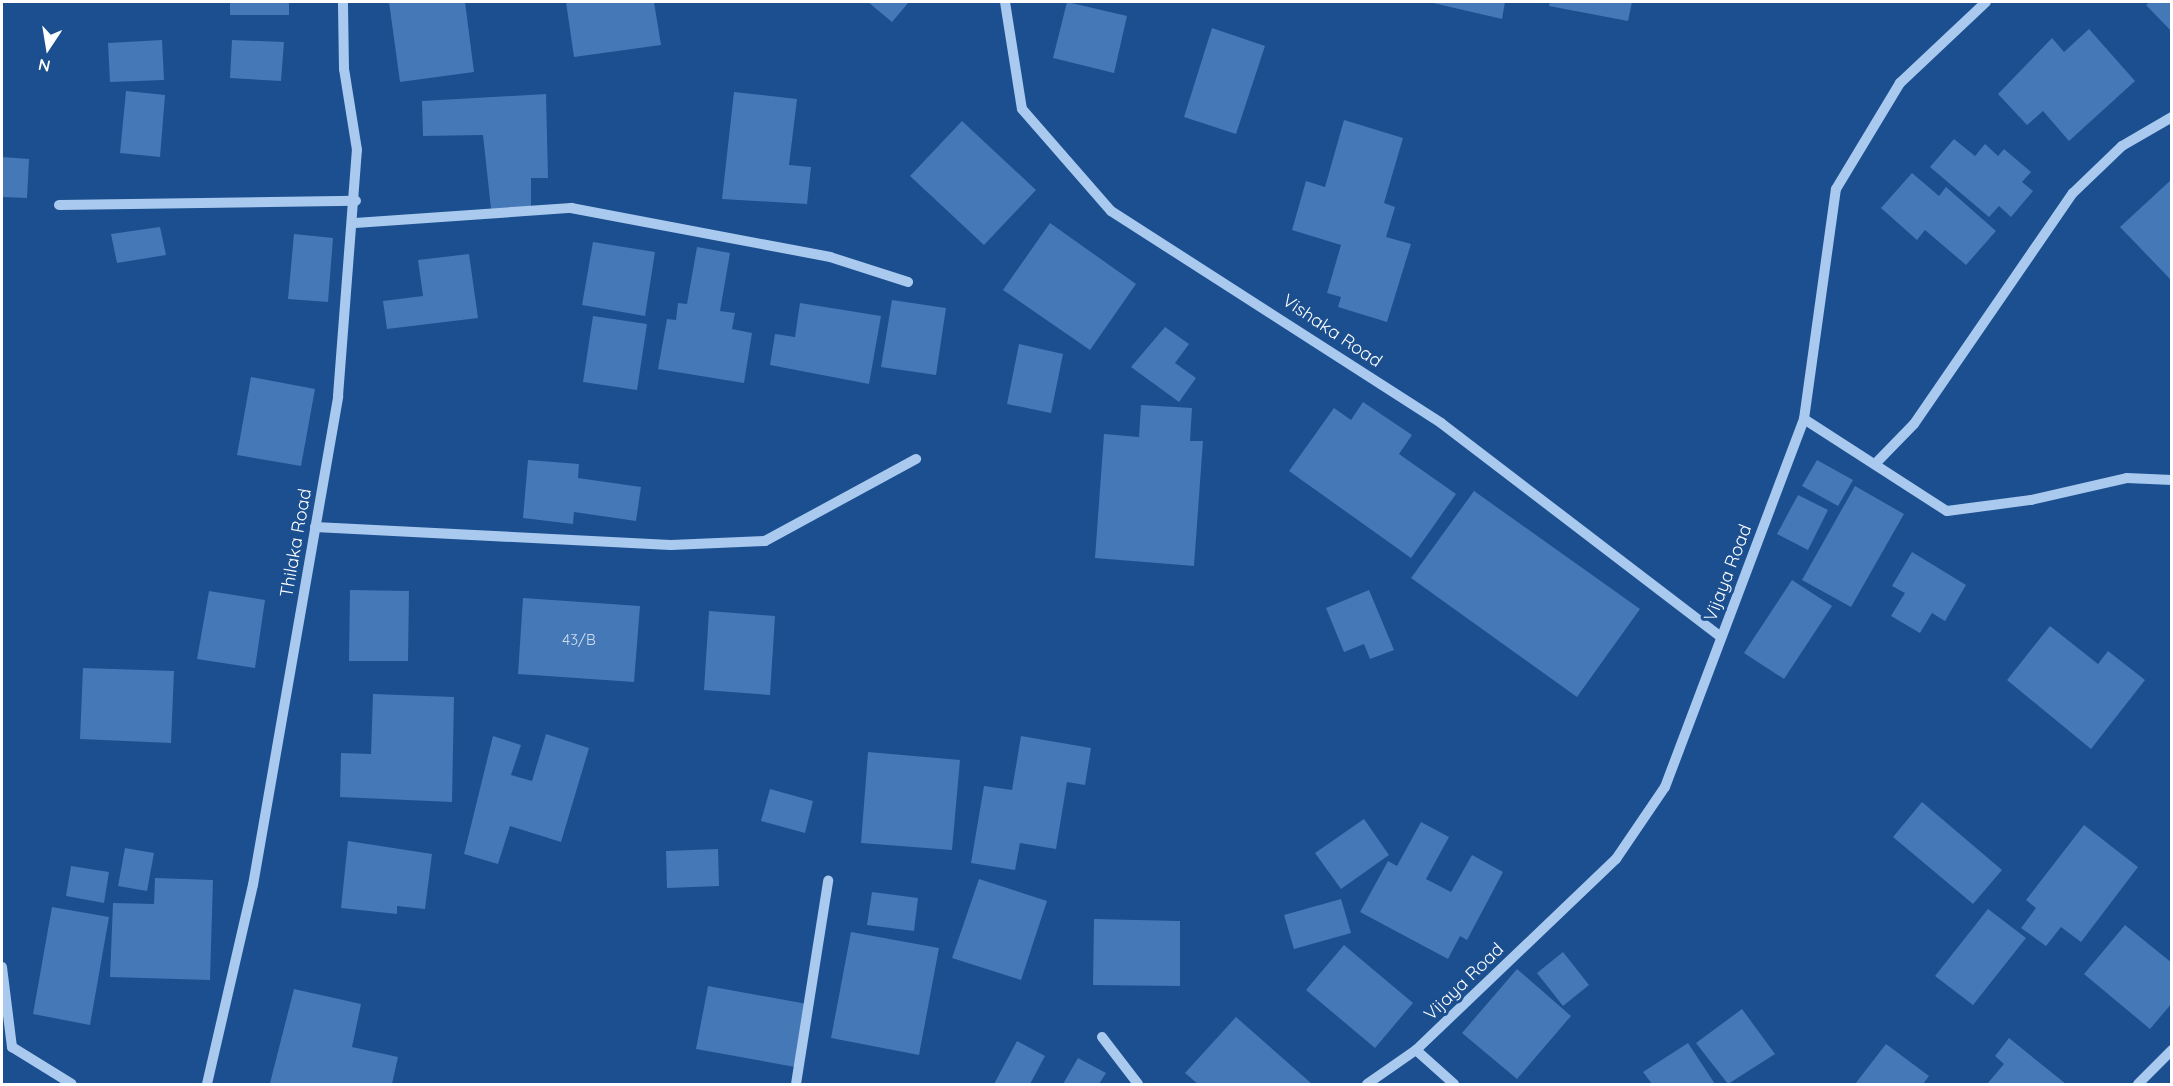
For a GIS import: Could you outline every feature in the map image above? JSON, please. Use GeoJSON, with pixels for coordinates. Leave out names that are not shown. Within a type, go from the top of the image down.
{"type":"FeatureCollection","features":[{"type":"Feature","properties":{"kind":"street","name":"Thilaka Road"},"geometry":{"type":"LineString","coordinates":[[207,1084],[253,885],[338,396],[355,223],[357,150],[344,69],[343,2]]}},
{"type":"Feature","properties":{"kind":"street","name":"Vishaka Road"},"geometry":{"type":"LineString","coordinates":[[1005,2],[1022,109],[1111,211],[1441,423],[1721,638]]}},
{"type":"Feature","properties":{"kind":"street","name":"Vijaya Road"},"geometry":{"type":"LineString","coordinates":[[1367,1084],[1416,1050],[1616,860],[1665,787],[1804,419],[1836,189],[1900,83],[1986,2]]}},
{"type":"Feature","properties":{"kind":"street"},"geometry":{"type":"LineString","coordinates":[[1876,463],[1914,424],[2073,193],[2122,146],[2172,117]]}},
{"type":"Feature","properties":{"kind":"street"},"geometry":{"type":"LineString","coordinates":[[59,205],[356,201]]}},
{"type":"Feature","properties":{"kind":"street"},"geometry":{"type":"LineString","coordinates":[[355,223],[571,208],[830,257],[908,282]]}},
{"type":"Feature","properties":{"kind":"street"},"geometry":{"type":"LineString","coordinates":[[1804,419],[1876,463],[1947,511],[2031,500],[2127,478],[2172,480]]}},
{"type":"Feature","properties":{"kind":"street"},"geometry":{"type":"LineString","coordinates":[[315,527],[671,545],[765,541],[916,459]]}},
{"type":"Feature","properties":{"kind":"street"},"geometry":{"type":"LineString","coordinates":[[796,1084],[828,881]]}},
{"type":"Feature","properties":{"kind":"street"},"geometry":{"type":"LineString","coordinates":[[2,967],[12,1047],[72,1084]]}},
{"type":"Feature","properties":{"kind":"street"},"geometry":{"type":"LineString","coordinates":[[1102,1037],[1138,1084]]}},
{"type":"Feature","properties":{"kind":"street"},"geometry":{"type":"LineString","coordinates":[[1416,1050],[1454,1084]]}},
{"type":"Feature","properties":{"kind":"street"},"geometry":{"type":"LineString","coordinates":[[2138,1084],[2172,1050]]}},
{"type":"Feature","properties":{"kind":"building"},"geometry":{"type":"Polygon","coordinates":[[[230,2],[289,2],[289,15],[230,15],[230,2]]]}},
{"type":"Feature","properties":{"kind":"building"},"geometry":{"type":"Polygon","coordinates":[[[389,2],[465,2],[474,72],[400,82],[389,2]]]}},
{"type":"Feature","properties":{"kind":"building"},"geometry":{"type":"Polygon","coordinates":[[[566,2],[654,2],[661,45],[574,57],[566,2]]]}},
{"type":"Feature","properties":{"kind":"building"},"geometry":{"type":"Polygon","coordinates":[[[868,2],[909,2],[892,22],[868,2]]]}},
{"type":"Feature","properties":{"kind":"building"},"geometry":{"type":"Polygon","coordinates":[[[1067,2],[1127,16],[1114,73],[1053,58],[1067,2]]]}},
{"type":"Feature","properties":{"kind":"building"},"geometry":{"type":"Polygon","coordinates":[[[1429,2],[1505,2],[1502,19],[1429,2]]]}},
{"type":"Feature","properties":{"kind":"building"},"geometry":{"type":"Polygon","coordinates":[[[1550,2],[1632,2],[1628,21],[1549,6],[1550,2]]]}},
{"type":"Feature","properties":{"kind":"building"},"geometry":{"type":"Polygon","coordinates":[[[2150,2],[2172,2],[2172,32],[2146,5],[2150,2]]]}},
{"type":"Feature","properties":{"kind":"building"},"geometry":{"type":"Polygon","coordinates":[[[1212,28],[1265,46],[1236,134],[1184,117],[1212,28]]]}},
{"type":"Feature","properties":{"kind":"building"},"geometry":{"type":"Polygon","coordinates":[[[2089,29],[2135,81],[2069,141],[2043,111],[2027,125],[1998,94],[2052,38],[2064,52],[2089,29]]]}},
{"type":"Feature","properties":{"kind":"building"},"geometry":{"type":"Polygon","coordinates":[[[162,40],[164,80],[110,82],[108,43],[162,40]]]}},
{"type":"Feature","properties":{"kind":"building"},"geometry":{"type":"Polygon","coordinates":[[[232,40],[284,42],[281,81],[230,78],[232,40]]]}},
{"type":"Feature","properties":{"kind":"building"},"geometry":{"type":"Polygon","coordinates":[[[126,91],[165,95],[160,157],[120,153],[126,91]]]}},
{"type":"Feature","properties":{"kind":"building"},"geometry":{"type":"Polygon","coordinates":[[[734,92],[797,99],[789,165],[811,167],[807,204],[722,199],[734,92]]]}},
{"type":"Feature","properties":{"kind":"building"},"geometry":{"type":"Polygon","coordinates":[[[546,94],[548,178],[531,178],[531,208],[491,209],[483,135],[423,136],[422,101],[546,94]]]}},
{"type":"Feature","properties":{"kind":"building"},"geometry":{"type":"Polygon","coordinates":[[[1344,120],[1403,138],[1384,203],[1395,207],[1386,237],[1411,244],[1387,322],[1338,307],[1341,297],[1327,293],[1341,245],[1292,230],[1306,181],[1325,187],[1344,120]]]}},
{"type":"Feature","properties":{"kind":"building"},"geometry":{"type":"Polygon","coordinates":[[[962,121],[1036,190],[984,245],[910,176],[962,121]]]}},
{"type":"Feature","properties":{"kind":"building"},"geometry":{"type":"Polygon","coordinates":[[[1954,139],[1975,156],[1985,144],[1998,156],[2004,149],[2031,172],[2022,182],[2033,191],[2011,217],[1999,206],[1989,217],[1930,167],[1954,139]]]}},
{"type":"Feature","properties":{"kind":"building"},"geometry":{"type":"Polygon","coordinates":[[[2,157],[29,159],[27,198],[2,197],[2,157]]]}},
{"type":"Feature","properties":{"kind":"building"},"geometry":{"type":"Polygon","coordinates":[[[1912,173],[1939,196],[1946,187],[1996,231],[1966,265],[1925,230],[1917,240],[1881,208],[1912,173]]]}},
{"type":"Feature","properties":{"kind":"building"},"geometry":{"type":"Polygon","coordinates":[[[2172,179],[2172,281],[2120,227],[2172,179]]]}},
{"type":"Feature","properties":{"kind":"building"},"geometry":{"type":"Polygon","coordinates":[[[1050,223],[1136,284],[1090,350],[1003,290],[1050,223]]]}},
{"type":"Feature","properties":{"kind":"building"},"geometry":{"type":"Polygon","coordinates":[[[160,227],[166,255],[117,263],[111,234],[160,227]]]}},
{"type":"Feature","properties":{"kind":"building"},"geometry":{"type":"Polygon","coordinates":[[[294,234],[333,238],[328,302],[288,299],[294,234]]]}},
{"type":"Feature","properties":{"kind":"building"},"geometry":{"type":"Polygon","coordinates":[[[593,242],[655,252],[645,316],[582,305],[593,242]]]}},
{"type":"Feature","properties":{"kind":"building"},"geometry":{"type":"Polygon","coordinates":[[[697,247],[730,253],[720,311],[735,313],[732,329],[752,333],[744,383],[658,369],[667,319],[676,320],[678,303],[687,304],[697,247]]]}},
{"type":"Feature","properties":{"kind":"building"},"geometry":{"type":"Polygon","coordinates":[[[469,254],[478,318],[387,329],[383,301],[423,296],[418,260],[469,254]]]}},
{"type":"Feature","properties":{"kind":"building"},"geometry":{"type":"Polygon","coordinates":[[[892,300],[946,308],[936,375],[881,367],[892,300]]]}},
{"type":"Feature","properties":{"kind":"building"},"geometry":{"type":"Polygon","coordinates":[[[800,303],[881,316],[869,384],[770,365],[775,334],[795,337],[800,303]]]}},
{"type":"Feature","properties":{"kind":"building"},"geometry":{"type":"Polygon","coordinates":[[[593,316],[647,324],[637,390],[583,382],[593,316]]]}},
{"type":"Feature","properties":{"kind":"building"},"geometry":{"type":"Polygon","coordinates":[[[1165,327],[1189,344],[1175,363],[1196,378],[1179,402],[1131,367],[1165,327]]]}},
{"type":"Feature","properties":{"kind":"building"},"geometry":{"type":"Polygon","coordinates":[[[1019,344],[1063,354],[1051,413],[1007,404],[1019,344]]]}},
{"type":"Feature","properties":{"kind":"building"},"geometry":{"type":"Polygon","coordinates":[[[251,377],[315,389],[301,466],[237,455],[251,377]]]}},
{"type":"Feature","properties":{"kind":"building"},"geometry":{"type":"Polygon","coordinates":[[[1363,402],[1412,435],[1399,454],[1456,494],[1411,558],[1289,471],[1334,408],[1351,420],[1363,402]]]}},
{"type":"Feature","properties":{"kind":"building"},"geometry":{"type":"Polygon","coordinates":[[[1141,405],[1192,408],[1190,441],[1203,441],[1194,566],[1095,558],[1104,434],[1139,437],[1141,405]]]}},
{"type":"Feature","properties":{"kind":"building"},"geometry":{"type":"Polygon","coordinates":[[[528,460],[579,464],[578,478],[641,487],[636,521],[574,512],[573,524],[523,518],[528,460]]]}},
{"type":"Feature","properties":{"kind":"building"},"geometry":{"type":"Polygon","coordinates":[[[1817,460],[1853,480],[1838,506],[1802,486],[1817,460]]]}},
{"type":"Feature","properties":{"kind":"building"},"geometry":{"type":"Polygon","coordinates":[[[1855,486],[1904,514],[1851,607],[1802,580],[1855,486]]]}},
{"type":"Feature","properties":{"kind":"building"},"geometry":{"type":"Polygon","coordinates":[[[1474,491],[1640,609],[1577,697],[1411,578],[1474,491]]]}},
{"type":"Feature","properties":{"kind":"building"},"geometry":{"type":"Polygon","coordinates":[[[1798,495],[1828,510],[1808,550],[1777,534],[1798,495]]]}},
{"type":"Feature","properties":{"kind":"building"},"geometry":{"type":"Polygon","coordinates":[[[1912,552],[1966,585],[1945,621],[1932,613],[1920,633],[1891,616],[1905,593],[1892,586],[1912,552]]]}},
{"type":"Feature","properties":{"kind":"building"},"geometry":{"type":"Polygon","coordinates":[[[1792,580],[1832,606],[1784,679],[1744,653],[1792,580]]]}},
{"type":"Feature","properties":{"kind":"building"},"geometry":{"type":"Polygon","coordinates":[[[350,590],[409,591],[408,661],[349,661],[350,590]]]}},
{"type":"Feature","properties":{"kind":"building"},"geometry":{"type":"Polygon","coordinates":[[[1369,590],[1394,650],[1370,659],[1364,644],[1344,652],[1326,608],[1369,590]]]}},
{"type":"Feature","properties":{"kind":"building"},"geometry":{"type":"Polygon","coordinates":[[[209,591],[265,600],[255,668],[197,659],[209,591]]]}},
{"type":"Feature","properties":{"kind":"building"},"geometry":{"type":"Polygon","coordinates":[[[523,598],[640,606],[634,682],[518,674],[523,598]]]}},
{"type":"Feature","properties":{"kind":"building"},"geometry":{"type":"Polygon","coordinates":[[[709,611],[775,616],[770,695],[704,690],[709,611]]]}},
{"type":"Feature","properties":{"kind":"building"},"geometry":{"type":"Polygon","coordinates":[[[2050,626],[2098,664],[2108,651],[2145,680],[2091,749],[2007,680],[2050,626]]]}},
{"type":"Feature","properties":{"kind":"building"},"geometry":{"type":"Polygon","coordinates":[[[83,668],[174,671],[171,743],[80,739],[83,668]]]}},
{"type":"Feature","properties":{"kind":"building"},"geometry":{"type":"Polygon","coordinates":[[[373,694],[454,697],[452,802],[340,797],[341,753],[371,754],[373,694]]]}},
{"type":"Feature","properties":{"kind":"building"},"geometry":{"type":"Polygon","coordinates":[[[546,734],[589,748],[561,842],[510,826],[498,864],[464,854],[493,736],[521,745],[511,775],[532,781],[546,734]]]}},
{"type":"Feature","properties":{"kind":"building"},"geometry":{"type":"Polygon","coordinates":[[[1021,736],[1091,748],[1085,785],[1067,782],[1056,849],[1020,843],[1015,870],[971,863],[984,786],[1012,790],[1021,736]]]}},
{"type":"Feature","properties":{"kind":"building"},"geometry":{"type":"Polygon","coordinates":[[[868,752],[960,760],[952,850],[861,843],[868,752]]]}},
{"type":"Feature","properties":{"kind":"building"},"geometry":{"type":"Polygon","coordinates":[[[770,789],[813,801],[805,833],[761,821],[770,789]]]}},
{"type":"Feature","properties":{"kind":"building"},"geometry":{"type":"Polygon","coordinates":[[[1922,802],[2002,870],[1973,904],[1893,837],[1922,802]]]}},
{"type":"Feature","properties":{"kind":"building"},"geometry":{"type":"Polygon","coordinates":[[[1364,819],[1389,855],[1341,889],[1315,853],[1364,819]]]}},
{"type":"Feature","properties":{"kind":"building"},"geometry":{"type":"Polygon","coordinates":[[[1421,822],[1449,837],[1426,879],[1451,892],[1472,855],[1503,872],[1467,940],[1460,936],[1448,959],[1360,912],[1388,861],[1397,866],[1421,822]]]}},
{"type":"Feature","properties":{"kind":"building"},"geometry":{"type":"Polygon","coordinates":[[[2084,825],[2138,867],[2081,942],[2061,927],[2046,946],[2021,928],[2036,908],[2026,900],[2084,825]]]}},
{"type":"Feature","properties":{"kind":"building"},"geometry":{"type":"Polygon","coordinates":[[[348,841],[432,854],[425,909],[397,906],[397,914],[341,908],[348,841]]]}},
{"type":"Feature","properties":{"kind":"building"},"geometry":{"type":"Polygon","coordinates":[[[125,848],[154,853],[147,891],[118,886],[125,848]]]}},
{"type":"Feature","properties":{"kind":"building"},"geometry":{"type":"Polygon","coordinates":[[[718,849],[719,886],[667,888],[666,851],[718,849]]]}},
{"type":"Feature","properties":{"kind":"building"},"geometry":{"type":"Polygon","coordinates":[[[71,866],[109,872],[104,903],[66,896],[71,866]]]}},
{"type":"Feature","properties":{"kind":"building"},"geometry":{"type":"Polygon","coordinates":[[[155,878],[213,880],[210,980],[110,977],[113,903],[154,904],[155,878]]]}},
{"type":"Feature","properties":{"kind":"building"},"geometry":{"type":"Polygon","coordinates":[[[979,879],[1047,901],[1021,980],[952,958],[979,879]]]}},
{"type":"Feature","properties":{"kind":"building"},"geometry":{"type":"Polygon","coordinates":[[[872,892],[918,898],[914,931],[867,925],[872,892]]]}},
{"type":"Feature","properties":{"kind":"building"},"geometry":{"type":"Polygon","coordinates":[[[1341,899],[1351,933],[1294,949],[1284,915],[1341,899]]]}},
{"type":"Feature","properties":{"kind":"building"},"geometry":{"type":"Polygon","coordinates":[[[52,907],[109,917],[90,1025],[33,1014],[52,907]]]}},
{"type":"Feature","properties":{"kind":"building"},"geometry":{"type":"Polygon","coordinates":[[[1988,909],[2026,938],[1973,1005],[1935,976],[1988,909]]]}},
{"type":"Feature","properties":{"kind":"building"},"geometry":{"type":"Polygon","coordinates":[[[1094,919],[1180,921],[1180,986],[1093,985],[1094,919]]]}},
{"type":"Feature","properties":{"kind":"building"},"geometry":{"type":"Polygon","coordinates":[[[2125,925],[2172,963],[2172,1003],[2150,1029],[2084,974],[2125,925]]]}},
{"type":"Feature","properties":{"kind":"building"},"geometry":{"type":"Polygon","coordinates":[[[851,932],[939,948],[919,1055],[831,1038],[851,932]]]}},
{"type":"Feature","properties":{"kind":"building"},"geometry":{"type":"Polygon","coordinates":[[[1344,945],[1413,1003],[1375,1048],[1306,990],[1344,945]]]}},
{"type":"Feature","properties":{"kind":"building"},"geometry":{"type":"Polygon","coordinates":[[[1563,952],[1589,985],[1563,1006],[1537,973],[1563,952]]]}},
{"type":"Feature","properties":{"kind":"building"},"geometry":{"type":"Polygon","coordinates":[[[1517,969],[1571,1016],[1517,1079],[1462,1033],[1517,969]]]}},
{"type":"Feature","properties":{"kind":"building"},"geometry":{"type":"Polygon","coordinates":[[[708,986],[807,1004],[795,1067],[696,1049],[708,986]]]}},
{"type":"Feature","properties":{"kind":"building"},"geometry":{"type":"Polygon","coordinates":[[[294,989],[361,1004],[352,1047],[398,1057],[392,1084],[270,1083],[294,989]]]}},
{"type":"Feature","properties":{"kind":"building"},"geometry":{"type":"Polygon","coordinates":[[[1742,1009],[1775,1054],[1728,1084],[1696,1043],[1742,1009]]]}},
{"type":"Feature","properties":{"kind":"building"},"geometry":{"type":"Polygon","coordinates":[[[1236,1017],[1312,1084],[1198,1084],[1185,1073],[1236,1017]]]}},
{"type":"Feature","properties":{"kind":"building"},"geometry":{"type":"Polygon","coordinates":[[[2009,1038],[2066,1084],[1987,1084],[2004,1064],[1995,1056],[2009,1038]]]}},
{"type":"Feature","properties":{"kind":"building"},"geometry":{"type":"Polygon","coordinates":[[[1017,1041],[1045,1056],[1030,1084],[994,1084],[1017,1041]]]}},
{"type":"Feature","properties":{"kind":"building"},"geometry":{"type":"Polygon","coordinates":[[[1688,1043],[1715,1084],[1652,1084],[1643,1072],[1688,1043]]]}},
{"type":"Feature","properties":{"kind":"building"},"geometry":{"type":"Polygon","coordinates":[[[1886,1044],[1929,1076],[1923,1084],[1855,1084],[1886,1044]]]}},
{"type":"Feature","properties":{"kind":"building"},"geometry":{"type":"Polygon","coordinates":[[[1078,1058],[1106,1073],[1099,1084],[1063,1084],[1078,1058]]]}}]}
